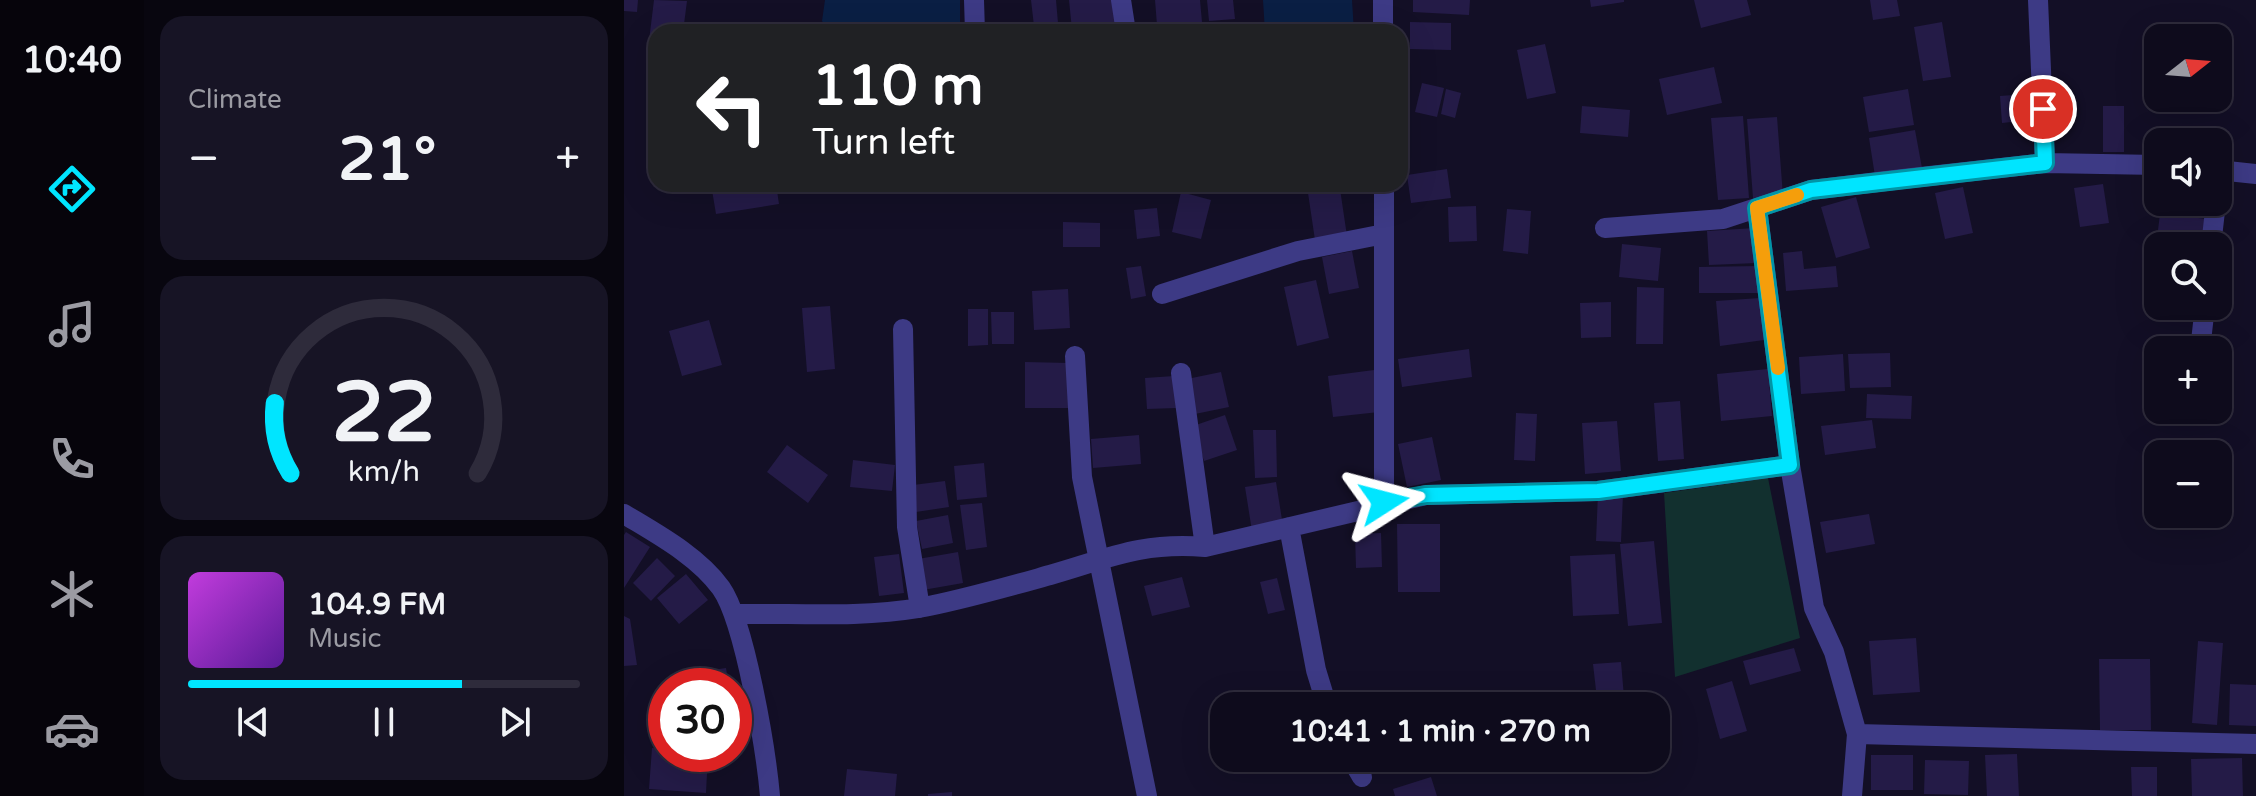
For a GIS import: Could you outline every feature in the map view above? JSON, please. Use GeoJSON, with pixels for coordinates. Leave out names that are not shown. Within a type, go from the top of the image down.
{"type":"FeatureCollection","features":[{"type":"Feature","properties":{"kind":"street"},"geometry":{"type":"LineString","coordinates":[[974,0],[975,24]]}},
{"type":"Feature","properties":{"kind":"street"},"geometry":{"type":"LineString","coordinates":[[1121,0],[1125,24]]}},
{"type":"Feature","properties":{"kind":"street"},"geometry":{"type":"LineString","coordinates":[[1383,0],[1383,24]]}},
{"type":"Feature","properties":{"kind":"street"},"geometry":{"type":"LineString","coordinates":[[2038,0],[2045,163]]}},
{"type":"Feature","properties":{"kind":"street"},"geometry":{"type":"LineString","coordinates":[[1605,228],[1723,219],[1811,190],[2045,163],[2144,165]]}},
{"type":"Feature","properties":{"kind":"street"},"geometry":{"type":"LineString","coordinates":[[2232,175],[2256,174]]}},
{"type":"Feature","properties":{"kind":"street"},"geometry":{"type":"LineString","coordinates":[[1384,192],[1384,502]]}},
{"type":"Feature","properties":{"kind":"street"},"geometry":{"type":"LineString","coordinates":[[1757,208],[1794,507],[1814,608],[1834,652],[1857,734],[1852,796]]}},
{"type":"Feature","properties":{"kind":"street"},"geometry":{"type":"LineString","coordinates":[[1162,294],[1298,251],[1384,234]]}},
{"type":"Feature","properties":{"kind":"street"},"geometry":{"type":"LineString","coordinates":[[903,329],[907,527],[920,608]]}},
{"type":"Feature","properties":{"kind":"street"},"geometry":{"type":"LineString","coordinates":[[1075,356],[1082,477],[1147,796]]}},
{"type":"Feature","properties":{"kind":"street"},"geometry":{"type":"LineString","coordinates":[[1181,373],[1205,547]]}},
{"type":"Feature","properties":{"kind":"street"},"geometry":{"type":"LineString","coordinates":[[735,614],[878,613],[920,608],[1122,551],[1168,544],[1205,547],[1384,502],[1426,495],[1598,491],[1790,465]]}},
{"type":"Feature","properties":{"kind":"street"},"geometry":{"type":"LineString","coordinates":[[624,514],[671,542],[720,587],[735,614],[767,766],[770,796]]}},
{"type":"Feature","properties":{"kind":"street"},"geometry":{"type":"LineString","coordinates":[[1289,527],[1323,692]]}},
{"type":"Feature","properties":{"kind":"street"},"geometry":{"type":"LineString","coordinates":[[1857,734],[2256,744]]}},
{"type":"Feature","properties":{"kind":"street"},"geometry":{"type":"LineString","coordinates":[[1359,772],[1362,777]]}},
{"type":"Feature","properties":{"kind":"green space"},"geometry":{"type":"Polygon","coordinates":[[[1768,478],[1800,638],[1675,677],[1664,493],[1768,478]]]}},
{"type":"Feature","properties":{"kind":"water"},"geometry":{"type":"Polygon","coordinates":[[[825,0],[960,0],[960,24],[824,24],[825,0]]]}},
{"type":"Feature","properties":{"kind":"water"},"geometry":{"type":"Polygon","coordinates":[[[1263,0],[1352,0],[1354,24],[1264,24],[1263,0]]]}},
{"type":"Feature","properties":{"kind":"building"},"geometry":{"type":"Polygon","coordinates":[[[624,0],[638,0],[637,12],[624,11],[624,0]]]}},
{"type":"Feature","properties":{"kind":"building"},"geometry":{"type":"Polygon","coordinates":[[[654,0],[687,1],[684,24],[651,24],[654,0]]]}},
{"type":"Feature","properties":{"kind":"building"},"geometry":{"type":"Polygon","coordinates":[[[1031,0],[1056,0],[1058,23],[1034,24],[1031,0]]]}},
{"type":"Feature","properties":{"kind":"building"},"geometry":{"type":"Polygon","coordinates":[[[1069,0],[1113,0],[1116,24],[1071,24],[1069,0]]]}},
{"type":"Feature","properties":{"kind":"building"},"geometry":{"type":"Polygon","coordinates":[[[1155,0],[1200,0],[1202,22],[1157,24],[1155,0]]]}},
{"type":"Feature","properties":{"kind":"building"},"geometry":{"type":"Polygon","coordinates":[[[1207,0],[1233,0],[1235,19],[1209,21],[1207,0]]]}},
{"type":"Feature","properties":{"kind":"building"},"geometry":{"type":"Polygon","coordinates":[[[1413,0],[1470,0],[1469,15],[1413,12],[1413,0]]]}},
{"type":"Feature","properties":{"kind":"building"},"geometry":{"type":"Polygon","coordinates":[[[1590,0],[1624,0],[1624,2],[1591,7],[1590,0]]]}},
{"type":"Feature","properties":{"kind":"building"},"geometry":{"type":"Polygon","coordinates":[[[1694,0],[1747,0],[1751,15],[1701,28],[1694,0]]]}},
{"type":"Feature","properties":{"kind":"building"},"geometry":{"type":"Polygon","coordinates":[[[1870,0],[1897,0],[1900,16],[1873,20],[1870,0]]]}},
{"type":"Feature","properties":{"kind":"building"},"geometry":{"type":"Polygon","coordinates":[[[1410,22],[1451,23],[1451,50],[1410,49],[1410,22]]]}},
{"type":"Feature","properties":{"kind":"building"},"geometry":{"type":"Polygon","coordinates":[[[1942,22],[1951,77],[1923,81],[1914,27],[1942,22]]]}},
{"type":"Feature","properties":{"kind":"building"},"geometry":{"type":"Polygon","coordinates":[[[1545,44],[1556,93],[1527,99],[1517,50],[1545,44]]]}},
{"type":"Feature","properties":{"kind":"building"},"geometry":{"type":"Polygon","coordinates":[[[1714,67],[1722,103],[1667,115],[1659,79],[1714,67]]]}},
{"type":"Feature","properties":{"kind":"building"},"geometry":{"type":"Polygon","coordinates":[[[1422,83],[1444,88],[1437,117],[1415,112],[1422,83]]]}},
{"type":"Feature","properties":{"kind":"building"},"geometry":{"type":"Polygon","coordinates":[[[1446,89],[1461,93],[1455,118],[1441,114],[1446,89]]]}},
{"type":"Feature","properties":{"kind":"building"},"geometry":{"type":"Polygon","coordinates":[[[1908,89],[1914,125],[1869,132],[1863,97],[1908,89]]]}},
{"type":"Feature","properties":{"kind":"building"},"geometry":{"type":"Polygon","coordinates":[[[2027,94],[2030,120],[2002,123],[2000,96],[2027,94]]]}},
{"type":"Feature","properties":{"kind":"building"},"geometry":{"type":"Polygon","coordinates":[[[1582,106],[1630,110],[1628,137],[1580,133],[1582,106]]]}},
{"type":"Feature","properties":{"kind":"building"},"geometry":{"type":"Polygon","coordinates":[[[2103,106],[2124,106],[2124,152],[2103,152],[2103,106]]]}},
{"type":"Feature","properties":{"kind":"building"},"geometry":{"type":"Polygon","coordinates":[[[1743,116],[1749,198],[1718,200],[1711,118],[1743,116]]]}},
{"type":"Feature","properties":{"kind":"building"},"geometry":{"type":"Polygon","coordinates":[[[1777,117],[1783,196],[1753,198],[1747,119],[1777,117]]]}},
{"type":"Feature","properties":{"kind":"building"},"geometry":{"type":"Polygon","coordinates":[[[1915,130],[1922,168],[1875,176],[1869,138],[1915,130]]]}},
{"type":"Feature","properties":{"kind":"building"},"geometry":{"type":"Polygon","coordinates":[[[1447,169],[1451,198],[1411,203],[1408,175],[1447,169]]]}},
{"type":"Feature","properties":{"kind":"building"},"geometry":{"type":"Polygon","coordinates":[[[2103,184],[2109,223],[2080,227],[2074,188],[2103,184]]]}},
{"type":"Feature","properties":{"kind":"building"},"geometry":{"type":"Polygon","coordinates":[[[1963,187],[1973,233],[1945,239],[1935,193],[1963,187]]]}},
{"type":"Feature","properties":{"kind":"building"},"geometry":{"type":"Polygon","coordinates":[[[712,192],[777,192],[779,204],[716,214],[712,192]]]}},
{"type":"Feature","properties":{"kind":"building"},"geometry":{"type":"Polygon","coordinates":[[[1181,192],[1211,200],[1201,239],[1172,232],[1181,192]]]}},
{"type":"Feature","properties":{"kind":"building"},"geometry":{"type":"Polygon","coordinates":[[[1340,192],[1347,236],[1315,240],[1308,193],[1340,192]]]}},
{"type":"Feature","properties":{"kind":"building"},"geometry":{"type":"Polygon","coordinates":[[[1856,197],[1870,248],[1836,258],[1821,207],[1856,197]]]}},
{"type":"Feature","properties":{"kind":"building"},"geometry":{"type":"Polygon","coordinates":[[[1476,206],[1477,241],[1449,242],[1448,207],[1476,206]]]}},
{"type":"Feature","properties":{"kind":"building"},"geometry":{"type":"Polygon","coordinates":[[[1157,208],[1160,236],[1137,239],[1134,210],[1157,208]]]}},
{"type":"Feature","properties":{"kind":"building"},"geometry":{"type":"Polygon","coordinates":[[[1507,209],[1531,211],[1528,254],[1503,251],[1507,209]]]}},
{"type":"Feature","properties":{"kind":"building"},"geometry":{"type":"Polygon","coordinates":[[[2160,216],[2208,219],[2207,232],[2158,232],[2160,216]]]}},
{"type":"Feature","properties":{"kind":"building"},"geometry":{"type":"Polygon","coordinates":[[[1063,222],[1100,223],[1100,247],[1063,247],[1063,222]]]}},
{"type":"Feature","properties":{"kind":"building"},"geometry":{"type":"Polygon","coordinates":[[[1755,228],[1757,263],[1709,265],[1707,231],[1755,228]]]}},
{"type":"Feature","properties":{"kind":"building"},"geometry":{"type":"Polygon","coordinates":[[[1622,244],[1661,248],[1658,281],[1619,277],[1622,244]]]}},
{"type":"Feature","properties":{"kind":"building"},"geometry":{"type":"Polygon","coordinates":[[[1352,251],[1359,288],[1329,294],[1322,257],[1352,251]]]}},
{"type":"Feature","properties":{"kind":"building"},"geometry":{"type":"Polygon","coordinates":[[[1802,251],[1804,269],[1836,266],[1838,287],[1786,291],[1783,253],[1802,251]]]}},
{"type":"Feature","properties":{"kind":"building"},"geometry":{"type":"Polygon","coordinates":[[[1141,266],[1146,296],[1131,299],[1126,268],[1141,266]]]}},
{"type":"Feature","properties":{"kind":"building"},"geometry":{"type":"Polygon","coordinates":[[[1759,266],[1759,293],[1699,293],[1699,267],[1759,266]]]}},
{"type":"Feature","properties":{"kind":"building"},"geometry":{"type":"Polygon","coordinates":[[[1316,280],[1329,338],[1297,346],[1284,287],[1316,280]]]}},
{"type":"Feature","properties":{"kind":"building"},"geometry":{"type":"Polygon","coordinates":[[[1637,287],[1664,288],[1663,344],[1636,344],[1637,287]]]}},
{"type":"Feature","properties":{"kind":"building"},"geometry":{"type":"Polygon","coordinates":[[[1068,289],[1070,328],[1034,330],[1032,291],[1068,289]]]}},
{"type":"Feature","properties":{"kind":"building"},"geometry":{"type":"Polygon","coordinates":[[[1760,298],[1764,340],[1720,346],[1716,301],[1760,298]]]}},
{"type":"Feature","properties":{"kind":"building"},"geometry":{"type":"Polygon","coordinates":[[[1611,302],[1611,337],[1581,338],[1580,303],[1611,302]]]}},
{"type":"Feature","properties":{"kind":"building"},"geometry":{"type":"Polygon","coordinates":[[[830,306],[835,369],[807,372],[802,308],[830,306]]]}},
{"type":"Feature","properties":{"kind":"building"},"geometry":{"type":"Polygon","coordinates":[[[968,309],[988,309],[988,345],[968,346],[968,309]]]}},
{"type":"Feature","properties":{"kind":"building"},"geometry":{"type":"Polygon","coordinates":[[[991,312],[1014,312],[1014,344],[992,344],[991,312]]]}},
{"type":"Feature","properties":{"kind":"building"},"geometry":{"type":"Polygon","coordinates":[[[709,320],[722,365],[682,376],[669,331],[709,320]]]}},
{"type":"Feature","properties":{"kind":"building"},"geometry":{"type":"Polygon","coordinates":[[[1469,349],[1472,377],[1402,387],[1398,359],[1469,349]]]}},
{"type":"Feature","properties":{"kind":"building"},"geometry":{"type":"Polygon","coordinates":[[[1890,353],[1891,387],[1850,388],[1848,354],[1890,353]]]}},
{"type":"Feature","properties":{"kind":"building"},"geometry":{"type":"Polygon","coordinates":[[[1843,354],[1845,391],[1801,394],[1799,357],[1843,354]]]}},
{"type":"Feature","properties":{"kind":"building"},"geometry":{"type":"Polygon","coordinates":[[[1025,362],[1069,363],[1068,408],[1025,408],[1025,362]]]}},
{"type":"Feature","properties":{"kind":"building"},"geometry":{"type":"Polygon","coordinates":[[[1768,369],[1772,416],[1721,421],[1717,374],[1768,369]]]}},
{"type":"Feature","properties":{"kind":"building"},"geometry":{"type":"Polygon","coordinates":[[[1374,370],[1379,412],[1333,417],[1328,376],[1374,370]]]}},
{"type":"Feature","properties":{"kind":"building"},"geometry":{"type":"Polygon","coordinates":[[[1221,372],[1229,407],[1195,414],[1187,379],[1221,372]]]}},
{"type":"Feature","properties":{"kind":"building"},"geometry":{"type":"Polygon","coordinates":[[[1174,376],[1176,408],[1147,409],[1145,378],[1174,376]]]}},
{"type":"Feature","properties":{"kind":"building"},"geometry":{"type":"Polygon","coordinates":[[[1867,394],[1912,396],[1911,419],[1866,418],[1867,394]]]}},
{"type":"Feature","properties":{"kind":"building"},"geometry":{"type":"Polygon","coordinates":[[[1680,401],[1684,459],[1658,461],[1654,403],[1680,401]]]}},
{"type":"Feature","properties":{"kind":"building"},"geometry":{"type":"Polygon","coordinates":[[[1516,413],[1537,414],[1535,461],[1514,460],[1516,413]]]}},
{"type":"Feature","properties":{"kind":"building"},"geometry":{"type":"Polygon","coordinates":[[[1225,415],[1237,450],[1204,461],[1193,426],[1225,415]]]}},
{"type":"Feature","properties":{"kind":"building"},"geometry":{"type":"Polygon","coordinates":[[[1872,420],[1876,448],[1825,455],[1821,426],[1872,420]]]}},
{"type":"Feature","properties":{"kind":"building"},"geometry":{"type":"Polygon","coordinates":[[[1617,421],[1621,471],[1585,474],[1582,423],[1617,421]]]}},
{"type":"Feature","properties":{"kind":"building"},"geometry":{"type":"Polygon","coordinates":[[[1253,430],[1276,430],[1277,477],[1255,478],[1253,430]]]}},
{"type":"Feature","properties":{"kind":"building"},"geometry":{"type":"Polygon","coordinates":[[[1139,435],[1141,464],[1093,468],[1091,439],[1139,435]]]}},
{"type":"Feature","properties":{"kind":"building"},"geometry":{"type":"Polygon","coordinates":[[[1432,437],[1441,480],[1407,487],[1398,444],[1432,437]]]}},
{"type":"Feature","properties":{"kind":"building"},"geometry":{"type":"Polygon","coordinates":[[[787,445],[828,475],[808,503],[767,472],[787,445]]]}},
{"type":"Feature","properties":{"kind":"building"},"geometry":{"type":"Polygon","coordinates":[[[853,460],[895,465],[892,491],[850,487],[853,460]]]}},
{"type":"Feature","properties":{"kind":"building"},"geometry":{"type":"Polygon","coordinates":[[[984,463],[987,497],[957,500],[954,466],[984,463]]]}},
{"type":"Feature","properties":{"kind":"building"},"geometry":{"type":"Polygon","coordinates":[[[945,481],[949,507],[916,512],[913,485],[945,481]]]}},
{"type":"Feature","properties":{"kind":"building"},"geometry":{"type":"Polygon","coordinates":[[[1276,482],[1283,526],[1252,531],[1245,487],[1276,482]]]}},
{"type":"Feature","properties":{"kind":"building"},"geometry":{"type":"Polygon","coordinates":[[[1598,493],[1623,494],[1621,542],[1596,541],[1598,493]]]}},
{"type":"Feature","properties":{"kind":"building"},"geometry":{"type":"Polygon","coordinates":[[[982,503],[987,547],[966,550],[960,505],[982,503]]]}},
{"type":"Feature","properties":{"kind":"building"},"geometry":{"type":"Polygon","coordinates":[[[1869,514],[1875,544],[1826,553],[1820,522],[1869,514]]]}},
{"type":"Feature","properties":{"kind":"building"},"geometry":{"type":"Polygon","coordinates":[[[948,515],[953,543],[922,549],[916,521],[948,515]]]}},
{"type":"Feature","properties":{"kind":"building"},"geometry":{"type":"Polygon","coordinates":[[[1397,524],[1440,524],[1440,592],[1398,592],[1397,524]]]}},
{"type":"Feature","properties":{"kind":"building"},"geometry":{"type":"Polygon","coordinates":[[[626,532],[650,547],[624,588],[624,535],[626,532]]]}},
{"type":"Feature","properties":{"kind":"building"},"geometry":{"type":"Polygon","coordinates":[[[1381,533],[1382,567],[1356,568],[1355,534],[1381,533]]]}},
{"type":"Feature","properties":{"kind":"building"},"geometry":{"type":"Polygon","coordinates":[[[1654,541],[1662,623],[1628,626],[1620,544],[1654,541]]]}},
{"type":"Feature","properties":{"kind":"building"},"geometry":{"type":"Polygon","coordinates":[[[958,552],[963,583],[923,590],[918,559],[958,552]]]}},
{"type":"Feature","properties":{"kind":"building"},"geometry":{"type":"Polygon","coordinates":[[[899,554],[904,593],[879,596],[874,557],[899,554]]]}},
{"type":"Feature","properties":{"kind":"building"},"geometry":{"type":"Polygon","coordinates":[[[1615,554],[1619,614],[1573,616],[1570,556],[1615,554]]]}},
{"type":"Feature","properties":{"kind":"building"},"geometry":{"type":"Polygon","coordinates":[[[657,558],[675,576],[651,601],[633,583],[657,558]]]}},
{"type":"Feature","properties":{"kind":"building"},"geometry":{"type":"Polygon","coordinates":[[[686,574],[708,600],[679,624],[657,598],[686,574]]]}},
{"type":"Feature","properties":{"kind":"building"},"geometry":{"type":"Polygon","coordinates":[[[1182,577],[1190,607],[1152,616],[1144,586],[1182,577]]]}},
{"type":"Feature","properties":{"kind":"building"},"geometry":{"type":"Polygon","coordinates":[[[1277,578],[1285,610],[1268,614],[1260,582],[1277,578]]]}},
{"type":"Feature","properties":{"kind":"building"},"geometry":{"type":"Polygon","coordinates":[[[624,616],[630,619],[637,665],[624,666],[624,616]]]}},
{"type":"Feature","properties":{"kind":"building"},"geometry":{"type":"Polygon","coordinates":[[[1916,638],[1920,692],[1873,695],[1869,641],[1916,638]]]}},
{"type":"Feature","properties":{"kind":"building"},"geometry":{"type":"Polygon","coordinates":[[[2198,641],[2223,643],[2217,725],[2192,723],[2198,641]]]}},
{"type":"Feature","properties":{"kind":"building"},"geometry":{"type":"Polygon","coordinates":[[[1794,648],[1801,671],[1750,685],[1743,661],[1794,648]]]}},
{"type":"Feature","properties":{"kind":"building"},"geometry":{"type":"Polygon","coordinates":[[[2099,659],[2150,659],[2151,730],[2100,730],[2099,659]]]}},
{"type":"Feature","properties":{"kind":"building"},"geometry":{"type":"Polygon","coordinates":[[[1621,662],[1624,692],[1596,692],[1593,664],[1621,662]]]}},
{"type":"Feature","properties":{"kind":"building"},"geometry":{"type":"Polygon","coordinates":[[[1732,681],[1747,731],[1720,739],[1706,689],[1732,681]]]}},
{"type":"Feature","properties":{"kind":"building"},"geometry":{"type":"Polygon","coordinates":[[[2230,684],[2256,685],[2256,726],[2229,725],[2230,684]]]}},
{"type":"Feature","properties":{"kind":"building"},"geometry":{"type":"Polygon","coordinates":[[[2017,754],[2019,796],[1987,796],[1985,755],[2017,754]]]}},
{"type":"Feature","properties":{"kind":"building"},"geometry":{"type":"Polygon","coordinates":[[[1871,755],[1913,755],[1913,790],[1871,790],[1871,755]]]}},
{"type":"Feature","properties":{"kind":"building"},"geometry":{"type":"Polygon","coordinates":[[[2242,758],[2243,796],[2192,796],[2191,759],[2242,758]]]}},
{"type":"Feature","properties":{"kind":"building"},"geometry":{"type":"Polygon","coordinates":[[[1925,760],[1969,761],[1968,795],[1924,794],[1925,760]]]}},
{"type":"Feature","properties":{"kind":"building"},"geometry":{"type":"Polygon","coordinates":[[[2131,767],[2157,767],[2157,796],[2132,796],[2131,767]]]}},
{"type":"Feature","properties":{"kind":"building"},"geometry":{"type":"Polygon","coordinates":[[[847,769],[897,774],[895,796],[844,796],[847,769]]]}},
{"type":"Feature","properties":{"kind":"building"},"geometry":{"type":"Polygon","coordinates":[[[650,772],[707,772],[706,793],[649,789],[650,772]]]}},
{"type":"Feature","properties":{"kind":"building"},"geometry":{"type":"Polygon","coordinates":[[[1431,777],[1437,796],[1395,796],[1393,789],[1431,777]]]}},
{"type":"Feature","properties":{"kind":"building"},"geometry":{"type":"Polygon","coordinates":[[[952,792],[952,796],[928,796],[928,794],[952,792]]]}},
{"type":"Feature","properties":{"kind":"slow traffic"},"geometry":{"type":"LineString","coordinates":[[1778,368],[1757,208],[1797,195]]}},
{"type":"Feature","properties":{"kind":"route"},"geometry":{"type":"LineString","coordinates":[[1384,502],[1426,495],[1549,495],[1598,491],[1790,465],[1757,208],[1811,190],[2045,163],[2043,109]]}}]}
